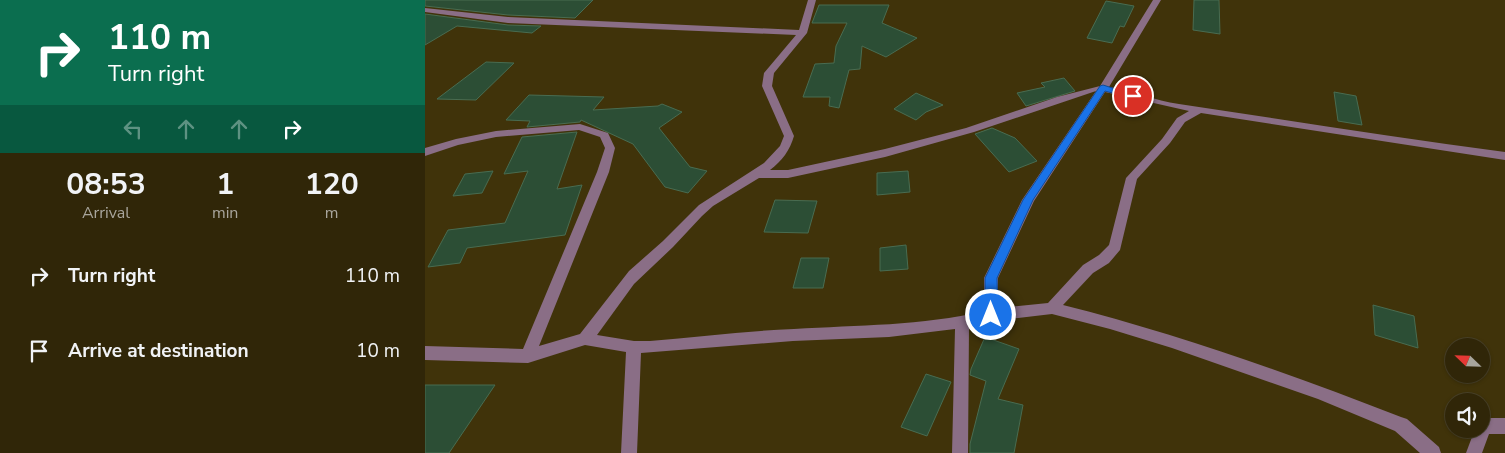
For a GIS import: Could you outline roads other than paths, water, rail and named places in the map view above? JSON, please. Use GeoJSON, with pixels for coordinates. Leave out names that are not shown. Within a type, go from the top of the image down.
{"type":"FeatureCollection","features":[{"type":"Feature","properties":{"kind":"street"},"geometry":{"type":"LineString","coordinates":[[585,339],[629,280],[669,243],[693,216],[710,203],[757,174],[783,151],[788,144],[789,136],[767,86],[767,79],[769,73],[803,32],[812,0]]}},
{"type":"Feature","properties":{"kind":"street"},"geometry":{"type":"LineString","coordinates":[[991,315],[991,278],[1028,200],[1103,88],[1157,0]]}},
{"type":"Feature","properties":{"kind":"street"},"geometry":{"type":"LineString","coordinates":[[425,10],[508,20],[803,32]]}},
{"type":"Feature","properties":{"kind":"street"},"geometry":{"type":"LineString","coordinates":[[757,174],[787,174],[885,153],[971,130],[1061,99],[1103,88],[1197,111],[1221,112],[1437,147],[1505,156]]}},
{"type":"Feature","properties":{"kind":"street"},"geometry":{"type":"LineString","coordinates":[[1052,308],[1089,269],[1111,253],[1115,247],[1132,178],[1166,141],[1181,120],[1197,111]]}},
{"type":"Feature","properties":{"kind":"street"},"geometry":{"type":"LineString","coordinates":[[425,152],[456,142],[496,134],[581,127],[604,135],[610,148],[603,172],[529,356]]}},
{"type":"Feature","properties":{"kind":"street"},"geometry":{"type":"LineString","coordinates":[[425,354],[529,356],[585,339],[634,347],[889,331],[963,322],[991,315],[1052,308],[1172,342],[1320,393],[1401,425],[1433,453]]}},
{"type":"Feature","properties":{"kind":"street"},"geometry":{"type":"LineString","coordinates":[[959,453],[963,322]]}},
{"type":"Feature","properties":{"kind":"street"},"geometry":{"type":"LineString","coordinates":[[629,453],[634,347]]}},
{"type":"Feature","properties":{"kind":"street"},"geometry":{"type":"LineString","coordinates":[[1475,452],[1484,426],[1505,426]]}}]}
